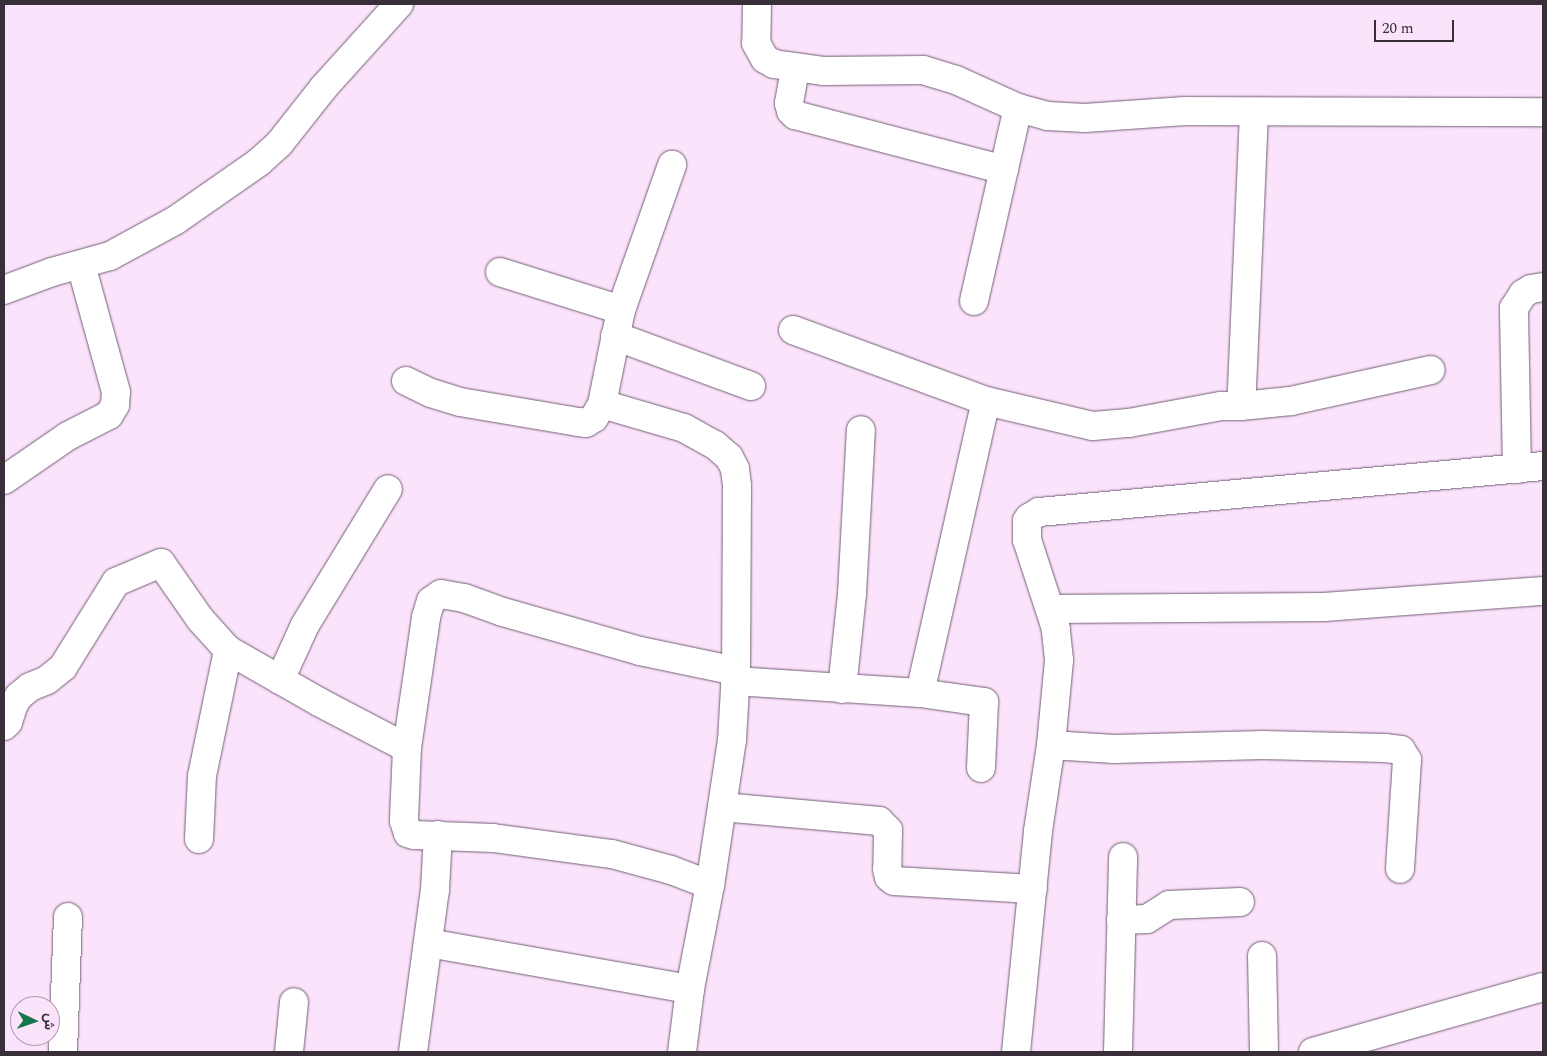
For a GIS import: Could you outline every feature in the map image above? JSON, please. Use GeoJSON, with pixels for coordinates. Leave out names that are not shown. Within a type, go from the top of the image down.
{"type":"FeatureCollection","features":[{"type":"Feature","properties":{"kind":"street"},"geometry":{"type":"LineString","coordinates":[[4,290],[52,272],[110,256],[176,220],[259,162],[278,144],[324,87],[399,4]]}},
{"type":"Feature","properties":{"kind":"street"},"geometry":{"type":"LineString","coordinates":[[757,4],[756,43],[759,52],[765,59],[774,64],[795,69],[893,72],[923,70],[956,80],[1018,108],[1065,118],[1186,111],[1254,113],[1543,112]]}},
{"type":"Feature","properties":{"kind":"street"},"geometry":{"type":"LineString","coordinates":[[795,69],[789,102],[791,111],[795,115],[1004,170]]}},
{"type":"Feature","properties":{"kind":"street"},"geometry":{"type":"LineString","coordinates":[[974,302],[1018,108]]}},
{"type":"Feature","properties":{"kind":"street"},"geometry":{"type":"LineString","coordinates":[[1241,406],[1254,113]]}},
{"type":"Feature","properties":{"kind":"street"},"geometry":{"type":"LineString","coordinates":[[406,381],[431,393],[460,402],[586,423],[594,418],[602,404],[621,310],[672,165]]}},
{"type":"Feature","properties":{"kind":"street"},"geometry":{"type":"LineString","coordinates":[[4,480],[68,436],[109,414],[115,405],[116,392],[80,264]]}},
{"type":"Feature","properties":{"kind":"street"},"geometry":{"type":"LineString","coordinates":[[500,272],[621,310]]}},
{"type":"Feature","properties":{"kind":"street"},"geometry":{"type":"LineString","coordinates":[[1016,1052],[1038,831],[1051,744],[1059,660],[1056,629],[1051,609],[1026,540],[1027,521],[1040,512],[1530,468],[1514,308],[1523,294],[1531,289],[1543,286]]}},
{"type":"Feature","properties":{"kind":"street"},"geometry":{"type":"LineString","coordinates":[[793,330],[986,401],[1093,426],[1149,420],[1221,406],[1291,401],[1431,370]]}},
{"type":"Feature","properties":{"kind":"street"},"geometry":{"type":"LineString","coordinates":[[615,336],[751,386]]}},
{"type":"Feature","properties":{"kind":"street"},"geometry":{"type":"LineString","coordinates":[[920,693],[986,401]]}},
{"type":"Feature","properties":{"kind":"street"},"geometry":{"type":"LineString","coordinates":[[602,404],[684,428],[715,445],[732,462],[738,486],[732,740],[710,885],[690,990],[682,1052]]}},
{"type":"Feature","properties":{"kind":"street"},"geometry":{"type":"LineString","coordinates":[[842,689],[852,594],[860,430]]}},
{"type":"Feature","properties":{"kind":"street"},"geometry":{"type":"LineString","coordinates":[[280,680],[305,625],[388,488]]}},
{"type":"Feature","properties":{"kind":"street"},"geometry":{"type":"LineString","coordinates":[[4,726],[8,722],[19,696],[30,687],[47,680],[62,667],[116,582],[161,563],[200,619],[228,650],[407,748]]}},
{"type":"Feature","properties":{"kind":"street"},"geometry":{"type":"LineString","coordinates":[[1051,609],[1324,606],[1543,592]]}},
{"type":"Feature","properties":{"kind":"street"},"geometry":{"type":"LineString","coordinates":[[710,885],[670,870],[612,854],[493,838],[414,835],[405,829],[407,748],[426,617],[431,601],[441,594],[464,598],[503,612],[735,676],[842,689],[920,693],[984,702],[982,768]]}},
{"type":"Feature","properties":{"kind":"street"},"geometry":{"type":"LineString","coordinates":[[199,839],[202,776],[228,650]]}},
{"type":"Feature","properties":{"kind":"street"},"geometry":{"type":"LineString","coordinates":[[1051,744],[1114,749],[1263,745],[1401,750],[1407,760],[1400,869]]}},
{"type":"Feature","properties":{"kind":"street"},"geometry":{"type":"LineString","coordinates":[[722,807],[879,821],[888,830],[887,869],[889,876],[894,881],[1032,889]]}},
{"type":"Feature","properties":{"kind":"street"},"geometry":{"type":"LineString","coordinates":[[413,1052],[428,943],[438,835]]}},
{"type":"Feature","properties":{"kind":"street"},"geometry":{"type":"LineString","coordinates":[[1118,1052],[1123,857]]}},
{"type":"Feature","properties":{"kind":"street"},"geometry":{"type":"LineString","coordinates":[[1121,920],[1147,919],[1170,905],[1240,902]]}},
{"type":"Feature","properties":{"kind":"street"},"geometry":{"type":"LineString","coordinates":[[64,1052],[68,916]]}},
{"type":"Feature","properties":{"kind":"street"},"geometry":{"type":"LineString","coordinates":[[428,943],[690,990]]}},
{"type":"Feature","properties":{"kind":"street"},"geometry":{"type":"LineString","coordinates":[[1262,956],[1264,1052]]}},
{"type":"Feature","properties":{"kind":"street"},"geometry":{"type":"LineString","coordinates":[[1313,1052],[1543,987]]}},
{"type":"Feature","properties":{"kind":"street"},"geometry":{"type":"LineString","coordinates":[[289,1052],[294,1002]]}}]}
